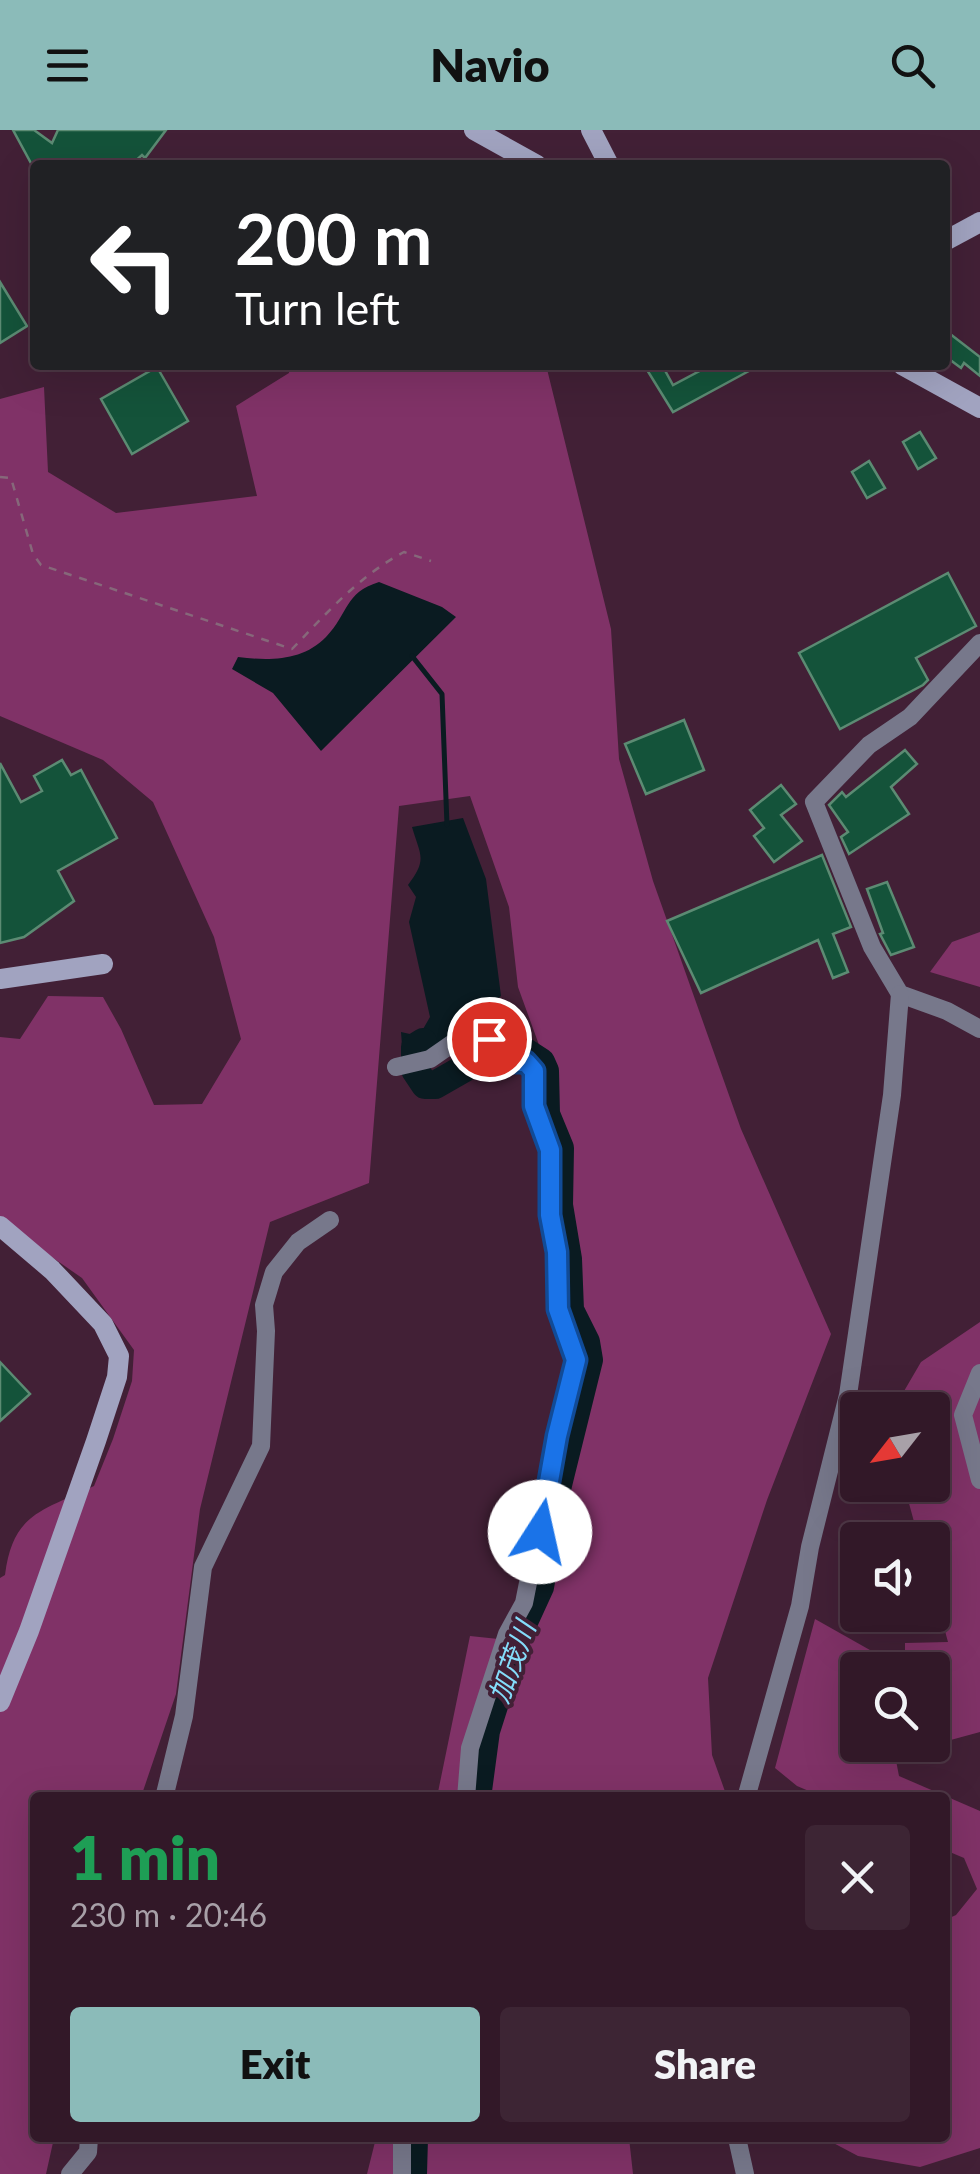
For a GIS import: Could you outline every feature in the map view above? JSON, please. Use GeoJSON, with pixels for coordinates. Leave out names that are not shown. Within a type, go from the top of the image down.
{"type":"FeatureCollection","features":[{"type":"Feature","properties":{"kind":"street"},"geometry":{"type":"LineString","coordinates":[[474,130],[528,160]]}},
{"type":"Feature","properties":{"kind":"street"},"geometry":{"type":"LineString","coordinates":[[591,130],[606,160]]}},
{"type":"Feature","properties":{"kind":"street"},"geometry":{"type":"LineString","coordinates":[[950,237],[980,222]]}},
{"type":"Feature","properties":{"kind":"street"},"geometry":{"type":"LineString","coordinates":[[911,370],[980,408]]}},
{"type":"Feature","properties":{"kind":"street"},"geometry":{"type":"LineString","coordinates":[[748,1792],[800,1606],[810,1547],[848,1396],[892,1095],[900,994],[872,948],[814,802],[869,745],[910,718],[980,643]]}},
{"type":"Feature","properties":{"kind":"street"},"geometry":{"type":"LineString","coordinates":[[0,979],[103,964]]}},
{"type":"Feature","properties":{"kind":"street"},"geometry":{"type":"LineString","coordinates":[[900,994],[947,1011],[980,1029]]}},
{"type":"Feature","properties":{"kind":"street"},"geometry":{"type":"LineString","coordinates":[[396,1067],[430,1060],[452,1043],[489,1039],[503,1062],[526,1062],[534,1071],[534,1106],[550,1150],[550,1215],[557,1252],[558,1309],[576,1360],[524,1604],[507,1634],[470,1748],[466,1792]]}},
{"type":"Feature","properties":{"kind":"street"},"geometry":{"type":"LineString","coordinates":[[165,1792],[184,1716],[203,1568],[261,1446],[264,1305],[274,1272],[298,1242],[330,1220]]}},
{"type":"Feature","properties":{"kind":"street"},"geometry":{"type":"LineString","coordinates":[[0,1226],[52,1270],[103,1324],[119,1356],[118,1377],[96,1441],[30,1631],[0,1702]]}},
{"type":"Feature","properties":{"kind":"street"},"geometry":{"type":"LineString","coordinates":[[980,1373],[963,1415],[980,1480]]}},
{"type":"Feature","properties":{"kind":"street"},"geometry":{"type":"LineString","coordinates":[[70,2174],[88,2152],[89,2142]]}},
{"type":"Feature","properties":{"kind":"street"},"geometry":{"type":"LineString","coordinates":[[402,2142],[402,2174]]}},
{"type":"Feature","properties":{"kind":"street"},"geometry":{"type":"LineString","coordinates":[[738,2142],[745,2174]]}},
{"type":"Feature","properties":{"kind":"path"},"geometry":{"type":"LineString","coordinates":[[0,477],[10,478],[32,554],[41,565],[292,650],[381,564],[404,552],[431,561]]}},
{"type":"Feature","properties":{"kind":"shaded area"},"geometry":{"type":"Polygon","coordinates":[[[547,370],[611,629],[619,759],[653,881],[741,1129],[831,1334],[767,1500],[708,1678],[712,1755],[725,1792],[438,1792],[470,1636],[508,1640],[569,1358],[558,1144],[547,1067],[518,987],[509,907],[470,796],[399,806],[369,1183],[270,1222],[200,1509],[176,1694],[143,1792],[30,1792],[30,2142],[53,2142],[46,2174],[0,2174],[0,1578],[5,1575],[15,1538],[33,1516],[94,1486],[132,1381],[134,1350],[82,1278],[0,1221],[0,1037],[20,1039],[48,996],[103,997],[154,1105],[202,1104],[241,1039],[214,937],[153,802],[103,760],[0,716],[0,399],[44,387],[48,472],[116,513],[257,496],[236,406],[289,373],[547,370]]]}},
{"type":"Feature","properties":{"kind":"shaded area"},"geometry":{"type":"Polygon","coordinates":[[[379,582],[442,607],[456,617],[321,751],[273,693],[232,669],[238,657],[285,658],[307,651],[326,637],[359,592],[379,582]]]}},
{"type":"Feature","properties":{"kind":"shaded area"},"geometry":{"type":"Polygon","coordinates":[[[463,818],[486,879],[501,996],[427,1052],[403,1059],[401,1032],[419,1036],[430,1017],[409,922],[416,897],[408,885],[420,863],[412,827],[463,818]]]}},
{"type":"Feature","properties":{"kind":"shaded area"},"geometry":{"type":"Polygon","coordinates":[[[980,932],[980,987],[930,972],[952,942],[980,932]]]}},
{"type":"Feature","properties":{"kind":"shaded area"},"geometry":{"type":"Polygon","coordinates":[[[980,1322],[980,1732],[950,1740],[950,1652],[905,1652],[905,1643],[948,1642],[945,1632],[950,1632],[950,1522],[914,1522],[909,1502],[950,1502],[950,1392],[904,1392],[921,1362],[980,1322]]]}},
{"type":"Feature","properties":{"kind":"shaded area"},"geometry":{"type":"Polygon","coordinates":[[[815,1619],[873,1652],[840,1652],[840,1762],[896,1762],[899,1776],[936,1792],[811,1792],[775,1768],[815,1619]]]}},
{"type":"Feature","properties":{"kind":"shaded area"},"geometry":{"type":"Polygon","coordinates":[[[950,1798],[980,1811],[980,2148],[920,2167],[858,2156],[832,2142],[950,2142],[950,1918],[977,1889],[964,1858],[950,1852],[950,1798]]]}},
{"type":"Feature","properties":{"kind":"shaded area"},"geometry":{"type":"Polygon","coordinates":[[[375,2142],[629,2142],[633,2174],[367,2174],[375,2142]]]}},
{"type":"Feature","properties":{"kind":"building"},"geometry":{"type":"Polygon","coordinates":[[[13,130],[34,130],[52,143],[58,130],[166,130],[145,158],[142,155],[136,160],[30,161],[13,130]]]}},
{"type":"Feature","properties":{"kind":"building"},"geometry":{"type":"Polygon","coordinates":[[[0,282],[27,326],[0,343],[0,282]]]}},
{"type":"Feature","properties":{"kind":"building"},"geometry":{"type":"Polygon","coordinates":[[[950,334],[980,357],[980,376],[964,363],[961,368],[950,360],[950,334]]]}},
{"type":"Feature","properties":{"kind":"building"},"geometry":{"type":"Polygon","coordinates":[[[152,370],[159,370],[188,421],[132,454],[101,399],[152,370]]]}},
{"type":"Feature","properties":{"kind":"building"},"geometry":{"type":"Polygon","coordinates":[[[647,370],[665,370],[673,385],[702,370],[751,370],[673,412],[647,370]]]}},
{"type":"Feature","properties":{"kind":"building"},"geometry":{"type":"Polygon","coordinates":[[[920,432],[936,458],[918,469],[903,442],[920,432]]]}},
{"type":"Feature","properties":{"kind":"building"},"geometry":{"type":"Polygon","coordinates":[[[869,461],[885,488],[867,498],[852,472],[869,461]]]}},
{"type":"Feature","properties":{"kind":"building"},"geometry":{"type":"Polygon","coordinates":[[[948,573],[976,626],[916,658],[928,680],[923,685],[840,729],[799,653],[948,573]]]}},
{"type":"Feature","properties":{"kind":"building"},"geometry":{"type":"Polygon","coordinates":[[[684,720],[704,770],[646,794],[625,744],[684,720]]]}},
{"type":"Feature","properties":{"kind":"building"},"geometry":{"type":"Polygon","coordinates":[[[905,750],[917,764],[891,787],[909,814],[849,854],[841,837],[848,832],[829,805],[842,792],[846,797],[905,750]]]}},
{"type":"Feature","properties":{"kind":"building"},"geometry":{"type":"Polygon","coordinates":[[[62,760],[71,775],[81,770],[117,838],[58,871],[74,901],[24,937],[0,943],[0,763],[21,802],[42,791],[34,776],[62,760]]]}},
{"type":"Feature","properties":{"kind":"building"},"geometry":{"type":"Polygon","coordinates":[[[781,785],[796,804],[781,815],[802,841],[774,862],[754,836],[764,828],[750,810],[781,785]]]}},
{"type":"Feature","properties":{"kind":"building"},"geometry":{"type":"Polygon","coordinates":[[[822,855],[851,927],[833,934],[848,972],[833,978],[818,940],[701,993],[667,921],[822,855]]]}},
{"type":"Feature","properties":{"kind":"building"},"geometry":{"type":"Polygon","coordinates":[[[887,882],[914,947],[891,955],[880,934],[883,933],[867,889],[887,882]]]}},
{"type":"Feature","properties":{"kind":"building"},"geometry":{"type":"Polygon","coordinates":[[[0,1362],[30,1394],[0,1421],[0,1362]]]}},
{"type":"Feature","properties":{"kind":"waterway"},"geometry":{"type":"LineString","coordinates":[[412,656],[442,694],[447,825]]}},
{"type":"Feature","properties":{"kind":"waterway","name":"加茂川"},"geometry":{"type":"LineString","coordinates":[[423,1042],[415,1047],[415,1070],[425,1085],[435,1085],[507,1048],[524,1051],[541,1062],[545,1071],[546,1114],[560,1148],[559,1205],[568,1259],[570,1310],[586,1342],[589,1360],[558,1485],[540,1587],[513,1646],[486,1731],[478,1792]]}},
{"type":"Feature","properties":{"kind":"waterway","name":"加茂川"},"geometry":{"type":"LineString","coordinates":[[413,2174],[414,2142]]}},
{"type":"Feature","properties":{"kind":"route"},"geometry":{"type":"LineString","coordinates":[[489,1039],[503,1062],[526,1062],[534,1071],[534,1106],[550,1150],[550,1215],[557,1252],[558,1309],[576,1360],[557,1436],[540,1532]]}}]}
